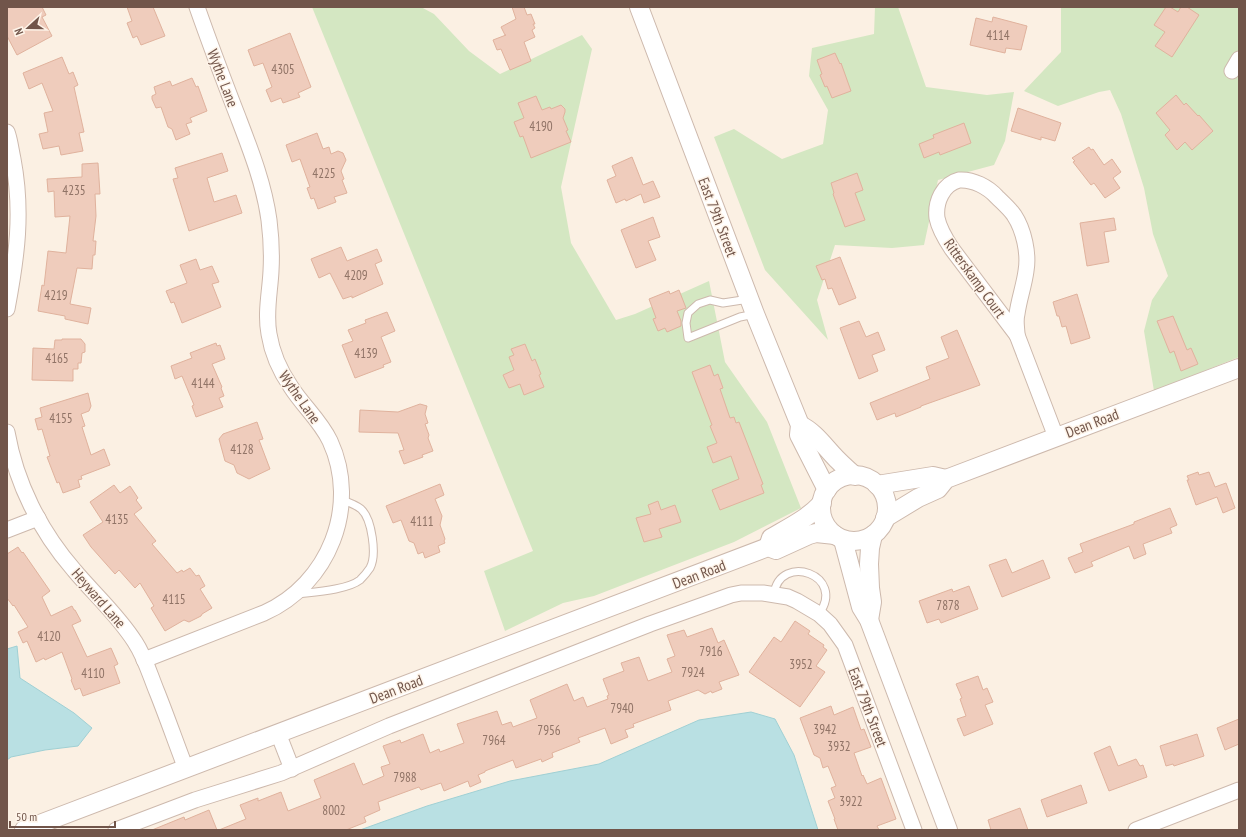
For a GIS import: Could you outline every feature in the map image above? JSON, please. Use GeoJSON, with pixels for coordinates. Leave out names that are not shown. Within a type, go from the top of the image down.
{"type":"FeatureCollection","features":[{"type":"Feature","properties":{"kind":"street","name":"Wythe Lane"},"geometry":{"type":"LineString","coordinates":[[144,660],[264,613],[285,602],[295,594],[313,576],[329,552],[338,528],[342,500],[340,471],[330,441],[317,419],[286,379],[278,365],[273,350],[269,335],[268,322],[271,262],[269,221],[266,202],[257,168],[196,7]]}},
{"type":"Feature","properties":{"kind":"street","name":"East 79th Street"},"geometry":{"type":"LineString","coordinates":[[639,7],[752,307],[800,425],[799,435],[824,497]]}},
{"type":"Feature","properties":{"kind":"street"},"geometry":{"type":"LineString","coordinates":[[7,132],[17,179],[19,217],[15,265],[7,308]]}},
{"type":"Feature","properties":{"kind":"street","name":"Ritterskamp Court"},"geometry":{"type":"LineString","coordinates":[[1017,335],[1016,314],[1027,265],[1026,246],[1015,216],[991,191],[978,183],[962,180],[953,182],[943,191],[938,203],[937,218],[941,229],[952,249],[1017,335],[1056,437]]}},
{"type":"Feature","properties":{"kind":"street","name":"Dean Road"},"geometry":{"type":"LineString","coordinates":[[885,518],[918,498],[938,489],[946,479],[1239,368]]}},
{"type":"Feature","properties":{"kind":"street"},"geometry":{"type":"LineString","coordinates":[[800,425],[807,428],[843,466],[855,476]]}},
{"type":"Feature","properties":{"kind":"street","name":"Heyward Lane"},"geometry":{"type":"LineString","coordinates":[[7,432],[23,487],[38,518],[64,558],[123,625],[139,649],[186,768]]}},
{"type":"Feature","properties":{"kind":"street"},"geometry":{"type":"LineString","coordinates":[[839,538],[858,541],[873,535],[881,527],[885,518],[886,503],[884,496],[877,485],[870,480],[855,476],[842,478],[836,481],[824,497],[821,511],[826,525],[839,538],[861,607],[869,620],[948,830]]}},
{"type":"Feature","properties":{"kind":"street","name":"Dean Road"},"geometry":{"type":"LineString","coordinates":[[877,485],[933,476],[946,479]]}},
{"type":"Feature","properties":{"kind":"street","name":"Dean Road"},"geometry":{"type":"LineString","coordinates":[[768,547],[771,538],[811,514],[824,497]]}},
{"type":"Feature","properties":{"kind":"street"},"geometry":{"type":"LineString","coordinates":[[7,530],[38,518]]}},
{"type":"Feature","properties":{"kind":"street","name":"Dean Road"},"geometry":{"type":"LineString","coordinates":[[24,830],[768,547],[776,550],[816,533],[839,538]]}},
{"type":"Feature","properties":{"kind":"street"},"geometry":{"type":"LineString","coordinates":[[869,620],[872,602],[870,588],[870,548],[873,535]]}},
{"type":"Feature","properties":{"kind":"street","name":"Dean Road"},"geometry":{"type":"LineString","coordinates":[[116,830],[195,800],[266,779],[396,723],[726,596],[740,593],[763,592],[788,597],[797,601]]}},
{"type":"Feature","properties":{"kind":"street","name":"East 79th Street"},"geometry":{"type":"LineString","coordinates":[[797,601],[819,614],[834,629],[845,645],[914,830]]}},
{"type":"Feature","properties":{"kind":"street"},"geometry":{"type":"LineString","coordinates":[[278,733],[292,769]]}},
{"type":"Feature","properties":{"kind":"street"},"geometry":{"type":"LineString","coordinates":[[1136,830],[1239,790]]}},
{"type":"Feature","properties":{"kind":"lane"},"geometry":{"type":"LineString","coordinates":[[710,300],[752,307],[740,317],[688,338],[686,323],[688,313],[698,304],[710,300]]}},
{"type":"Feature","properties":{"kind":"lane"},"geometry":{"type":"LineString","coordinates":[[295,594],[324,591],[347,586],[360,580],[370,568],[373,555],[373,543],[366,516],[361,509],[342,500]]}},
{"type":"Feature","properties":{"kind":"lane"},"geometry":{"type":"LineString","coordinates":[[774,594],[777,584],[786,576],[798,571],[808,572],[816,577],[825,592],[822,609],[819,614]]}},
{"type":"Feature","properties":{"kind":"green space"},"geometry":{"type":"Polygon","coordinates":[[[312,7],[421,7],[434,14],[469,51],[500,74],[582,35],[592,49],[561,187],[571,243],[616,320],[635,314],[709,281],[725,362],[767,422],[801,508],[734,542],[594,596],[563,603],[505,631],[484,571],[533,551],[312,7]]]}},
{"type":"Feature","properties":{"kind":"green space"},"geometry":{"type":"Polygon","coordinates":[[[875,7],[898,7],[926,87],[987,95],[1014,92],[1005,141],[994,165],[938,180],[924,245],[892,248],[835,245],[817,300],[828,340],[765,270],[714,137],[734,129],[782,159],[823,144],[828,110],[809,76],[812,48],[874,34],[875,7]]]}},
{"type":"Feature","properties":{"kind":"green space"},"geometry":{"type":"Polygon","coordinates":[[[1061,7],[1239,7],[1239,357],[1154,391],[1144,331],[1152,300],[1168,276],[1153,234],[1144,188],[1121,114],[1110,90],[1099,92],[1058,106],[1024,91],[1061,52],[1061,7]]]}},
{"type":"Feature","properties":{"kind":"water"},"geometry":{"type":"Polygon","coordinates":[[[17,646],[20,678],[74,713],[92,728],[78,746],[45,750],[11,757],[7,760],[7,649],[17,646]]]}},
{"type":"Feature","properties":{"kind":"water"},"geometry":{"type":"Polygon","coordinates":[[[751,712],[775,719],[794,755],[818,830],[360,830],[427,806],[510,781],[599,764],[699,720],[751,712]]]}},
{"type":"Feature","properties":{"kind":"building"},"geometry":{"type":"Polygon","coordinates":[[[7,7],[42,7],[46,15],[42,17],[52,36],[17,55],[7,36],[7,7]]]}},
{"type":"Feature","properties":{"kind":"building"},"geometry":{"type":"Polygon","coordinates":[[[127,7],[153,7],[165,36],[141,45],[137,36],[133,38],[127,23],[132,21],[127,7]]]}},
{"type":"Feature","properties":{"kind":"building"},"geometry":{"type":"Polygon","coordinates":[[[512,7],[524,7],[527,15],[531,14],[535,24],[533,24],[535,28],[532,30],[535,37],[524,42],[531,61],[510,70],[501,49],[497,50],[493,40],[506,35],[501,27],[516,19],[512,7]]]}},
{"type":"Feature","properties":{"kind":"building"},"geometry":{"type":"Polygon","coordinates":[[[1166,7],[1170,7],[1178,12],[1181,7],[1187,7],[1199,15],[1172,57],[1155,46],[1165,32],[1154,25],[1166,7]]]}},
{"type":"Feature","properties":{"kind":"building"},"geometry":{"type":"Polygon","coordinates":[[[993,17],[1027,26],[1021,50],[1006,48],[1005,53],[970,45],[976,18],[992,22],[993,17]]]}},
{"type":"Feature","properties":{"kind":"building"},"geometry":{"type":"Polygon","coordinates":[[[290,33],[311,87],[298,93],[300,97],[283,103],[281,98],[271,102],[266,90],[272,87],[263,63],[254,66],[248,50],[290,33]]]}},
{"type":"Feature","properties":{"kind":"building"},"geometry":{"type":"Polygon","coordinates":[[[835,53],[840,64],[841,63],[851,91],[832,98],[820,75],[822,74],[817,60],[835,53]]]}},
{"type":"Feature","properties":{"kind":"building"},"geometry":{"type":"Polygon","coordinates":[[[62,57],[69,74],[73,72],[78,85],[74,87],[84,132],[79,133],[83,151],[61,155],[59,146],[43,149],[39,134],[48,132],[44,113],[53,111],[42,83],[29,89],[23,73],[62,57]]]}},
{"type":"Feature","properties":{"kind":"building"},"geometry":{"type":"Polygon","coordinates":[[[192,78],[196,87],[198,86],[207,111],[190,118],[192,122],[186,124],[190,134],[176,140],[172,129],[168,127],[161,107],[156,108],[152,99],[152,96],[156,94],[154,87],[170,81],[172,86],[192,78]]]}},
{"type":"Feature","properties":{"kind":"building"},"geometry":{"type":"Polygon","coordinates":[[[1176,95],[1184,105],[1186,103],[1198,116],[1199,115],[1213,131],[1192,150],[1185,142],[1177,150],[1165,135],[1170,130],[1156,113],[1176,95]]]}},
{"type":"Feature","properties":{"kind":"building"},"geometry":{"type":"Polygon","coordinates":[[[536,96],[542,110],[550,107],[551,109],[561,105],[565,109],[563,118],[568,130],[566,131],[571,142],[531,158],[523,136],[520,137],[514,122],[524,118],[518,103],[536,96]]]}},
{"type":"Feature","properties":{"kind":"building"},"geometry":{"type":"Polygon","coordinates":[[[1018,108],[1061,123],[1055,141],[1041,137],[1041,140],[1011,131],[1018,108]]]}},
{"type":"Feature","properties":{"kind":"building"},"geometry":{"type":"Polygon","coordinates":[[[964,123],[971,143],[940,155],[939,152],[924,158],[919,144],[934,138],[933,135],[964,123]]]}},
{"type":"Feature","properties":{"kind":"building"},"geometry":{"type":"Polygon","coordinates":[[[317,133],[323,149],[329,147],[331,154],[338,151],[343,153],[346,160],[341,171],[344,179],[342,180],[347,193],[334,197],[336,202],[318,209],[314,198],[311,199],[307,188],[310,187],[300,159],[292,162],[286,145],[317,133]]]}},
{"type":"Feature","properties":{"kind":"building"},"geometry":{"type":"Polygon","coordinates":[[[1089,147],[1091,150],[1093,149],[1104,165],[1112,159],[1121,172],[1113,178],[1120,188],[1105,198],[1094,183],[1091,185],[1073,162],[1075,161],[1072,158],[1089,147]]]}},
{"type":"Feature","properties":{"kind":"building"},"geometry":{"type":"Polygon","coordinates":[[[222,153],[228,171],[207,178],[214,202],[236,195],[242,213],[189,231],[173,179],[178,178],[175,168],[222,153]]]}},
{"type":"Feature","properties":{"kind":"building"},"geometry":{"type":"Polygon","coordinates":[[[632,157],[643,185],[653,181],[660,197],[644,203],[641,194],[626,201],[625,199],[616,203],[607,180],[616,176],[612,166],[632,157]]]}},
{"type":"Feature","properties":{"kind":"building"},"geometry":{"type":"Polygon","coordinates":[[[98,163],[100,194],[95,194],[96,216],[93,241],[96,241],[95,255],[93,255],[92,269],[77,268],[70,304],[91,308],[88,324],[65,319],[65,316],[38,311],[42,285],[44,286],[48,251],[66,253],[70,216],[55,217],[54,191],[48,192],[47,179],[82,177],[82,164],[98,163]]]}},
{"type":"Feature","properties":{"kind":"building"},"geometry":{"type":"Polygon","coordinates":[[[857,173],[863,190],[855,193],[865,220],[845,227],[833,194],[831,183],[857,173]]]}},
{"type":"Feature","properties":{"kind":"building"},"geometry":{"type":"Polygon","coordinates":[[[653,217],[660,237],[648,241],[656,260],[636,268],[621,230],[653,217]]]}},
{"type":"Feature","properties":{"kind":"building"},"geometry":{"type":"Polygon","coordinates":[[[1114,218],[1116,230],[1104,232],[1109,262],[1087,266],[1080,223],[1114,218]]]}},
{"type":"Feature","properties":{"kind":"building"},"geometry":{"type":"Polygon","coordinates":[[[341,247],[347,261],[377,249],[382,261],[375,264],[383,284],[352,298],[352,296],[343,299],[330,273],[319,278],[311,259],[341,247]]]}},
{"type":"Feature","properties":{"kind":"building"},"geometry":{"type":"Polygon","coordinates":[[[840,257],[856,298],[839,305],[832,288],[828,289],[825,279],[822,280],[816,266],[840,257]]]}},
{"type":"Feature","properties":{"kind":"building"},"geometry":{"type":"Polygon","coordinates":[[[196,259],[200,270],[212,266],[219,282],[212,284],[221,307],[182,323],[174,302],[171,303],[166,291],[187,283],[180,265],[196,259]]]}},
{"type":"Feature","properties":{"kind":"building"},"geometry":{"type":"Polygon","coordinates":[[[679,290],[686,308],[677,311],[681,321],[681,326],[667,332],[665,328],[658,331],[653,319],[656,318],[649,299],[669,291],[670,294],[679,290]]]}},
{"type":"Feature","properties":{"kind":"building"},"geometry":{"type":"Polygon","coordinates":[[[1077,294],[1090,338],[1071,344],[1066,326],[1062,327],[1053,302],[1077,294]]]}},
{"type":"Feature","properties":{"kind":"building"},"geometry":{"type":"Polygon","coordinates":[[[387,312],[395,331],[381,337],[391,362],[383,365],[384,367],[355,378],[342,345],[353,341],[348,330],[366,323],[365,320],[387,312]]]}},
{"type":"Feature","properties":{"kind":"building"},"geometry":{"type":"Polygon","coordinates":[[[1173,316],[1187,350],[1191,348],[1198,364],[1181,371],[1174,351],[1170,353],[1157,321],[1173,316]]]}},
{"type":"Feature","properties":{"kind":"building"},"geometry":{"type":"Polygon","coordinates":[[[859,321],[866,337],[878,332],[885,350],[872,355],[878,371],[859,379],[840,328],[859,321]]]}},
{"type":"Feature","properties":{"kind":"building"},"geometry":{"type":"Polygon","coordinates":[[[957,330],[980,385],[921,406],[896,417],[895,413],[877,420],[870,403],[930,379],[926,367],[949,358],[941,337],[957,330]]]}},
{"type":"Feature","properties":{"kind":"building"},"geometry":{"type":"Polygon","coordinates":[[[81,339],[85,344],[85,352],[82,353],[81,363],[78,363],[78,369],[73,369],[73,381],[32,380],[33,348],[54,349],[55,340],[81,339]]]}},
{"type":"Feature","properties":{"kind":"building"},"geometry":{"type":"Polygon","coordinates":[[[216,343],[217,346],[220,345],[225,359],[212,364],[222,387],[224,396],[219,398],[223,407],[196,417],[192,406],[194,405],[182,376],[175,379],[171,366],[192,358],[190,353],[216,343]]]}},
{"type":"Feature","properties":{"kind":"building"},"geometry":{"type":"Polygon","coordinates":[[[525,344],[532,361],[535,359],[544,387],[524,395],[520,384],[509,388],[503,375],[514,370],[509,357],[514,355],[511,349],[525,344]]]}},
{"type":"Feature","properties":{"kind":"building"},"geometry":{"type":"Polygon","coordinates":[[[710,365],[714,376],[718,374],[723,388],[720,389],[730,418],[734,417],[736,423],[739,422],[763,484],[761,485],[764,493],[720,510],[712,490],[739,479],[731,456],[713,463],[707,447],[717,443],[710,426],[712,425],[692,372],[710,365]]]}},
{"type":"Feature","properties":{"kind":"building"},"geometry":{"type":"Polygon","coordinates":[[[88,393],[91,406],[89,411],[81,414],[85,426],[82,427],[91,455],[104,449],[110,465],[81,476],[82,479],[78,480],[80,487],[63,493],[59,482],[57,483],[47,457],[50,456],[42,429],[38,430],[35,419],[42,417],[40,408],[88,393]]]}},
{"type":"Feature","properties":{"kind":"building"},"geometry":{"type":"Polygon","coordinates":[[[420,404],[427,406],[425,414],[428,423],[425,424],[433,451],[422,455],[423,457],[404,464],[399,451],[404,450],[398,433],[359,432],[360,410],[398,412],[420,404]]]}},
{"type":"Feature","properties":{"kind":"building"},"geometry":{"type":"Polygon","coordinates":[[[257,422],[263,439],[259,440],[270,469],[249,479],[237,473],[234,465],[225,461],[219,439],[223,434],[257,422]]]}},
{"type":"Feature","properties":{"kind":"building"},"geometry":{"type":"Polygon","coordinates":[[[1198,472],[1199,475],[1209,472],[1215,487],[1226,483],[1235,508],[1223,513],[1217,497],[1196,505],[1187,476],[1198,472]]]}},
{"type":"Feature","properties":{"kind":"building"},"geometry":{"type":"Polygon","coordinates":[[[440,484],[444,495],[435,499],[442,516],[440,525],[445,543],[438,546],[440,552],[425,558],[423,552],[418,554],[414,543],[409,541],[401,520],[393,523],[386,506],[440,484]]]}},
{"type":"Feature","properties":{"kind":"building"},"geometry":{"type":"Polygon","coordinates":[[[114,485],[120,493],[130,486],[138,498],[136,500],[142,508],[134,514],[156,541],[152,544],[177,573],[182,570],[183,572],[190,568],[196,576],[199,575],[205,586],[200,589],[212,608],[189,622],[184,620],[165,631],[151,608],[154,606],[140,583],[135,588],[119,570],[115,574],[91,547],[83,535],[103,522],[90,502],[114,485]]]}},
{"type":"Feature","properties":{"kind":"building"},"geometry":{"type":"Polygon","coordinates":[[[658,501],[661,510],[675,505],[681,522],[659,529],[662,537],[644,542],[636,518],[651,514],[648,505],[658,501]]]}},
{"type":"Feature","properties":{"kind":"building"},"geometry":{"type":"Polygon","coordinates":[[[1170,508],[1177,525],[1170,528],[1172,533],[1143,544],[1146,554],[1134,559],[1129,546],[1091,562],[1093,566],[1075,573],[1068,558],[1083,552],[1080,544],[1134,524],[1134,522],[1170,508]]]}},
{"type":"Feature","properties":{"kind":"building"},"geometry":{"type":"Polygon","coordinates":[[[18,547],[50,591],[42,597],[51,616],[72,606],[81,621],[72,625],[87,657],[111,648],[118,664],[114,666],[120,683],[83,696],[80,688],[75,690],[62,652],[45,660],[44,658],[36,662],[27,641],[23,643],[18,632],[28,627],[14,605],[13,606],[7,598],[7,554],[18,547]]]}},
{"type":"Feature","properties":{"kind":"building"},"geometry":{"type":"Polygon","coordinates":[[[1006,559],[1012,573],[1043,560],[1050,578],[1002,597],[989,565],[1006,559]]]}},
{"type":"Feature","properties":{"kind":"building"},"geometry":{"type":"Polygon","coordinates":[[[969,586],[978,609],[941,623],[939,619],[927,623],[919,601],[952,589],[953,592],[969,586]]]}},
{"type":"Feature","properties":{"kind":"building"},"geometry":{"type":"Polygon","coordinates":[[[795,621],[810,631],[808,634],[824,645],[823,647],[827,650],[816,666],[825,672],[800,707],[749,672],[774,637],[781,642],[795,621]]]}},
{"type":"Feature","properties":{"kind":"building"},"geometry":{"type":"Polygon","coordinates":[[[712,628],[718,643],[724,640],[739,675],[719,682],[722,689],[712,693],[711,691],[705,694],[698,690],[668,701],[671,710],[633,724],[634,727],[625,730],[628,737],[611,744],[605,728],[578,738],[580,742],[552,753],[553,757],[542,762],[541,759],[516,768],[513,760],[485,771],[478,775],[481,782],[470,787],[468,781],[444,791],[441,783],[421,790],[419,787],[378,802],[380,810],[364,817],[366,822],[346,830],[219,830],[246,819],[240,805],[258,798],[258,801],[281,792],[288,811],[321,798],[314,780],[354,763],[363,785],[384,776],[381,767],[390,764],[383,746],[400,740],[401,743],[423,734],[430,753],[439,749],[440,752],[464,743],[457,724],[497,711],[502,725],[511,722],[513,727],[537,718],[530,700],[567,684],[574,701],[583,697],[587,707],[608,699],[607,696],[609,695],[603,679],[624,671],[621,663],[639,657],[648,681],[672,672],[667,659],[675,656],[667,635],[684,630],[687,637],[712,628]]]}},
{"type":"Feature","properties":{"kind":"building"},"geometry":{"type":"Polygon","coordinates":[[[978,676],[983,690],[987,688],[993,702],[985,705],[993,724],[964,736],[957,719],[966,716],[960,699],[962,698],[956,684],[978,676]]]}},
{"type":"Feature","properties":{"kind":"building"},"geometry":{"type":"Polygon","coordinates":[[[831,706],[834,715],[853,707],[861,730],[864,729],[871,747],[854,753],[862,776],[863,775],[867,784],[881,778],[896,819],[877,826],[879,830],[838,830],[828,801],[835,798],[831,788],[836,786],[828,766],[823,768],[820,758],[814,755],[800,718],[831,706]]]}},
{"type":"Feature","properties":{"kind":"building"},"geometry":{"type":"Polygon","coordinates":[[[1239,719],[1239,744],[1225,750],[1217,728],[1239,719]]]}},
{"type":"Feature","properties":{"kind":"building"},"geometry":{"type":"Polygon","coordinates":[[[1197,734],[1204,756],[1174,766],[1173,764],[1166,766],[1160,746],[1197,734]]]}},
{"type":"Feature","properties":{"kind":"building"},"geometry":{"type":"Polygon","coordinates":[[[1110,746],[1118,766],[1136,759],[1140,766],[1143,765],[1147,777],[1109,791],[1094,753],[1110,746]]]}},
{"type":"Feature","properties":{"kind":"building"},"geometry":{"type":"Polygon","coordinates":[[[1081,785],[1087,803],[1047,817],[1041,800],[1081,785]]]}},
{"type":"Feature","properties":{"kind":"building"},"geometry":{"type":"Polygon","coordinates":[[[1020,808],[1028,830],[991,830],[988,820],[1020,808]]]}},
{"type":"Feature","properties":{"kind":"building"},"geometry":{"type":"Polygon","coordinates":[[[209,810],[217,830],[152,830],[184,817],[185,820],[209,810]]]}}]}
